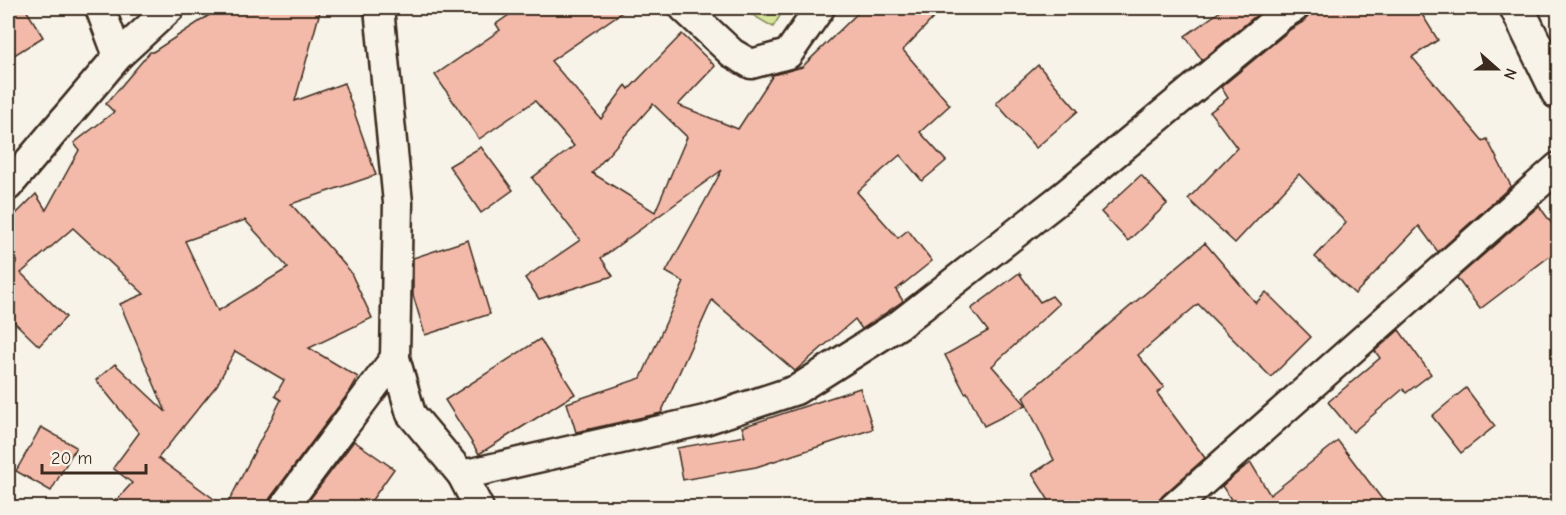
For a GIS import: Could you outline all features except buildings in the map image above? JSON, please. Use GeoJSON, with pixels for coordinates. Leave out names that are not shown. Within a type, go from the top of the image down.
{"type":"FeatureCollection","features":[{"type":"Feature","properties":{"kind":"main road"},"geometry":{"type":"LineString","coordinates":[[1517,8],[1558,92]]}},
{"type":"Feature","properties":{"kind":"street"},"geometry":{"type":"LineString","coordinates":[[100,8],[118,56]]}},
{"type":"Feature","properties":{"kind":"street"},"geometry":{"type":"LineString","coordinates":[[8,186],[118,56],[170,8]]}},
{"type":"Feature","properties":{"kind":"street"},"geometry":{"type":"LineString","coordinates":[[378,8],[398,203],[395,358],[411,414],[462,475],[479,507]]}},
{"type":"Feature","properties":{"kind":"street"},"geometry":{"type":"LineString","coordinates":[[684,8],[732,53],[751,64],[788,54],[820,8]]}},
{"type":"Feature","properties":{"kind":"street"},"geometry":{"type":"LineString","coordinates":[[462,475],[705,420],[796,390],[900,324],[1066,194],[1282,15],[1294,8]]}},
{"type":"Feature","properties":{"kind":"street"},"geometry":{"type":"LineString","coordinates":[[1173,507],[1558,167]]}},
{"type":"Feature","properties":{"kind":"street"},"geometry":{"type":"LineString","coordinates":[[283,507],[395,358]]}},
{"type":"Feature","properties":{"kind":"green space"},"geometry":{"type":"Polygon","coordinates":[[[741,8],[785,8],[773,27],[741,8]]]}}]}
